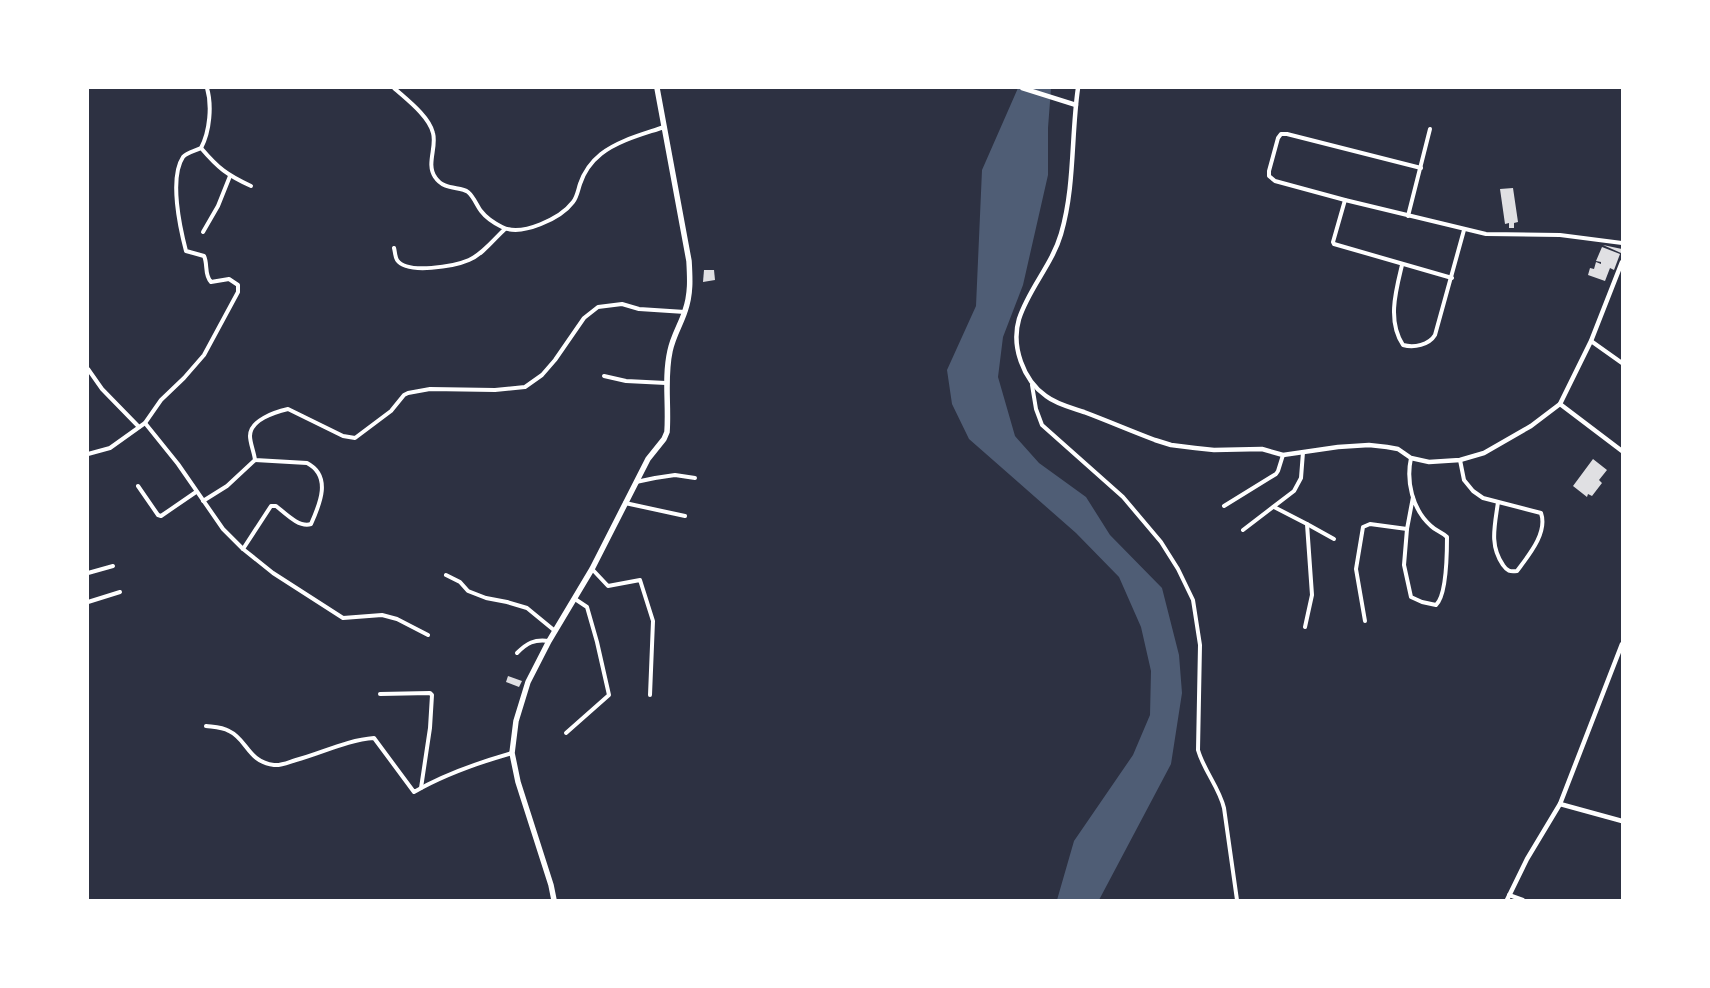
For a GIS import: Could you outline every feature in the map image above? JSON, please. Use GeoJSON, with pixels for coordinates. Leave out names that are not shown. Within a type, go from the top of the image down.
{"type":"FeatureCollection","features":[{"type":"Feature","properties":{"kind":"main road"},"geometry":{"type":"LineString","coordinates":[[554,900],[551,885],[518,782],[512,753],[516,721],[528,682],[554,630],[592,569],[648,459],[664,439],[667,432],[666,382],[670,351],[674,336],[685,312],[690,290],[689,261],[657,88]]}},
{"type":"Feature","properties":{"kind":"street"},"geometry":{"type":"LineString","coordinates":[[88,454],[110,448],[145,423],[161,400],[204,355],[238,292],[238,285],[230,279],[211,282],[207,278],[204,256],[186,251],[180,229],[176,201],[179,167],[188,153],[201,148],[205,139],[209,120],[210,97],[207,88]]}},
{"type":"Feature","properties":{"kind":"street"},"geometry":{"type":"LineString","coordinates":[[394,88],[429,122],[435,145],[430,165],[435,177],[442,184],[468,192],[486,216],[504,229],[521,230],[554,217],[568,208],[575,200],[580,182],[587,168],[602,153],[664,127]]}},
{"type":"Feature","properties":{"kind":"street"},"geometry":{"type":"LineString","coordinates":[[1022,88],[1076,105]]}},
{"type":"Feature","properties":{"kind":"street"},"geometry":{"type":"LineString","coordinates":[[1078,88],[1072,178],[1062,232],[1051,260],[1028,299],[1019,319],[1018,354],[1032,385],[1036,409],[1042,425],[1123,497],[1161,542],[1178,569],[1193,600],[1200,645],[1198,750],[1200,758],[1222,801],[1237,900]]}},
{"type":"Feature","properties":{"kind":"street"},"geometry":{"type":"LineString","coordinates":[[1408,216],[1430,129]]}},
{"type":"Feature","properties":{"kind":"street"},"geometry":{"type":"LineString","coordinates":[[1421,168],[1281,134],[1278,138],[1269,171],[1272,179],[1345,200],[1464,230],[1496,235],[1560,234],[1622,242]]}},
{"type":"Feature","properties":{"kind":"street"},"geometry":{"type":"LineString","coordinates":[[201,148],[216,166],[230,176],[251,186]]}},
{"type":"Feature","properties":{"kind":"street"},"geometry":{"type":"LineString","coordinates":[[203,232],[218,206],[230,176]]}},
{"type":"Feature","properties":{"kind":"street"},"geometry":{"type":"LineString","coordinates":[[1345,200],[1332,242],[1334,244],[1452,278]]}},
{"type":"Feature","properties":{"kind":"street"},"geometry":{"type":"LineString","coordinates":[[394,248],[397,260],[404,265],[426,269],[448,266],[470,259],[487,247],[504,229]]}},
{"type":"Feature","properties":{"kind":"street"},"geometry":{"type":"LineString","coordinates":[[1402,265],[1394,297],[1394,316],[1399,339],[1403,345],[1416,346],[1428,343],[1435,335],[1464,230]]}},
{"type":"Feature","properties":{"kind":"street"},"geometry":{"type":"LineString","coordinates":[[1032,385],[1047,398],[1171,445],[1214,450],[1262,449],[1283,455],[1369,445],[1398,449],[1410,458],[1429,462],[1460,460],[1484,453],[1531,426],[1560,404],[1591,341],[1622,262]]}},
{"type":"Feature","properties":{"kind":"street"},"geometry":{"type":"LineString","coordinates":[[255,460],[250,436],[252,427],[259,421],[282,411],[288,409],[343,436],[356,438],[390,412],[404,395],[408,393],[430,389],[495,390],[525,387],[542,375],[555,360],[584,318],[598,307],[622,304],[640,309],[685,312]]}},
{"type":"Feature","properties":{"kind":"street"},"geometry":{"type":"LineString","coordinates":[[1591,341],[1622,363]]}},
{"type":"Feature","properties":{"kind":"street"},"geometry":{"type":"LineString","coordinates":[[88,370],[102,389],[139,427]]}},
{"type":"Feature","properties":{"kind":"street"},"geometry":{"type":"LineString","coordinates":[[604,376],[626,382],[666,382]]}},
{"type":"Feature","properties":{"kind":"street"},"geometry":{"type":"LineString","coordinates":[[1560,404],[1622,450]]}},
{"type":"Feature","properties":{"kind":"street"},"geometry":{"type":"LineString","coordinates":[[145,423],[178,464],[223,529],[243,549],[273,573],[343,618],[382,615],[428,635]]}},
{"type":"Feature","properties":{"kind":"street"},"geometry":{"type":"LineString","coordinates":[[1243,530],[1298,486],[1303,452]]}},
{"type":"Feature","properties":{"kind":"street"},"geometry":{"type":"LineString","coordinates":[[1224,506],[1276,474],[1283,455]]}},
{"type":"Feature","properties":{"kind":"street"},"geometry":{"type":"LineString","coordinates":[[1410,458],[1408,475],[1413,497],[1421,514],[1432,527],[1447,537],[1444,579],[1439,602],[1436,605],[1422,602],[1411,596],[1404,565],[1407,529],[1413,497]]}},
{"type":"Feature","properties":{"kind":"street"},"geometry":{"type":"LineString","coordinates":[[202,501],[227,486],[255,460],[307,463],[314,466],[320,474],[323,495],[311,524],[300,524],[276,506],[271,506],[243,549]]}},
{"type":"Feature","properties":{"kind":"street"},"geometry":{"type":"LineString","coordinates":[[1460,460],[1464,480],[1473,491],[1483,498],[1537,511],[1542,516],[1540,531],[1534,548],[1517,571],[1507,570],[1495,549],[1493,538],[1498,502]]}},
{"type":"Feature","properties":{"kind":"street"},"geometry":{"type":"LineString","coordinates":[[636,482],[676,475],[695,478]]}},
{"type":"Feature","properties":{"kind":"street"},"geometry":{"type":"LineString","coordinates":[[138,486],[158,515],[161,516],[196,492]]}},
{"type":"Feature","properties":{"kind":"street"},"geometry":{"type":"LineString","coordinates":[[625,503],[684,516]]}},
{"type":"Feature","properties":{"kind":"street"},"geometry":{"type":"LineString","coordinates":[[1274,507],[1334,539]]}},
{"type":"Feature","properties":{"kind":"street"},"geometry":{"type":"LineString","coordinates":[[1305,626],[1312,595],[1307,524]]}},
{"type":"Feature","properties":{"kind":"street"},"geometry":{"type":"LineString","coordinates":[[1365,621],[1356,569],[1363,527],[1370,524],[1407,529]]}},
{"type":"Feature","properties":{"kind":"street"},"geometry":{"type":"LineString","coordinates":[[88,573],[113,566]]}},
{"type":"Feature","properties":{"kind":"street"},"geometry":{"type":"LineString","coordinates":[[592,569],[608,586],[640,580],[653,621],[650,694]]}},
{"type":"Feature","properties":{"kind":"street"},"geometry":{"type":"LineString","coordinates":[[446,575],[460,582],[468,591],[486,598],[527,608],[554,630]]}},
{"type":"Feature","properties":{"kind":"street"},"geometry":{"type":"LineString","coordinates":[[88,602],[120,592]]}},
{"type":"Feature","properties":{"kind":"street"},"geometry":{"type":"LineString","coordinates":[[566,732],[609,695],[597,642],[586,607],[575,599]]}},
{"type":"Feature","properties":{"kind":"street"},"geometry":{"type":"LineString","coordinates":[[517,653],[526,644],[537,639],[549,641]]}},
{"type":"Feature","properties":{"kind":"street"},"geometry":{"type":"LineString","coordinates":[[1507,900],[1527,859],[1560,804],[1622,644]]}},
{"type":"Feature","properties":{"kind":"street"},"geometry":{"type":"LineString","coordinates":[[380,694],[430,693],[432,695],[430,728],[421,788]]}},
{"type":"Feature","properties":{"kind":"street"},"geometry":{"type":"LineString","coordinates":[[206,726],[223,728],[230,731],[238,736],[248,751],[257,759],[273,765],[280,765],[315,755],[356,740],[374,738],[414,792],[470,766],[512,753]]}},
{"type":"Feature","properties":{"kind":"street"},"geometry":{"type":"LineString","coordinates":[[1560,804],[1622,821]]}},
{"type":"Feature","properties":{"kind":"street"},"geometry":{"type":"LineString","coordinates":[[1509,895],[1523,900]]}},
{"type":"Feature","properties":{"kind":"water"},"geometry":{"type":"Polygon","coordinates":[[[1018,88],[1051,88],[1048,128],[1048,175],[1023,285],[1003,337],[998,377],[1015,436],[1039,463],[1086,497],[1110,535],[1162,588],[1179,655],[1182,693],[1171,764],[1099,900],[1057,900],[1074,841],[1133,755],[1150,715],[1151,671],[1141,627],[1119,577],[1076,533],[969,439],[952,404],[947,370],[976,306],[982,170],[1018,88]]]}},
{"type":"Feature","properties":{"kind":"building"},"geometry":{"type":"Polygon","coordinates":[[[1513,188],[1518,222],[1514,223],[1514,228],[1509,228],[1509,223],[1505,224],[1500,189],[1513,188]]]}},
{"type":"Feature","properties":{"kind":"building"},"geometry":{"type":"Polygon","coordinates":[[[1603,245],[1622,249],[1621,253],[1603,245]]]}},
{"type":"Feature","properties":{"kind":"building"},"geometry":{"type":"Polygon","coordinates":[[[1602,247],[1620,254],[1614,270],[1610,268],[1605,281],[1588,275],[1590,268],[1594,269],[1596,262],[1601,264],[1601,262],[1596,261],[1602,247]]]}},
{"type":"Feature","properties":{"kind":"building"},"geometry":{"type":"Polygon","coordinates":[[[704,270],[714,270],[715,280],[703,282],[704,270]]]}},
{"type":"Feature","properties":{"kind":"building"},"geometry":{"type":"Polygon","coordinates":[[[1593,459],[1607,470],[1599,480],[1602,483],[1592,496],[1588,494],[1587,497],[1573,486],[1593,459]]]}},
{"type":"Feature","properties":{"kind":"building"},"geometry":{"type":"Polygon","coordinates":[[[508,676],[522,681],[519,687],[506,682],[508,676]]]}}]}
